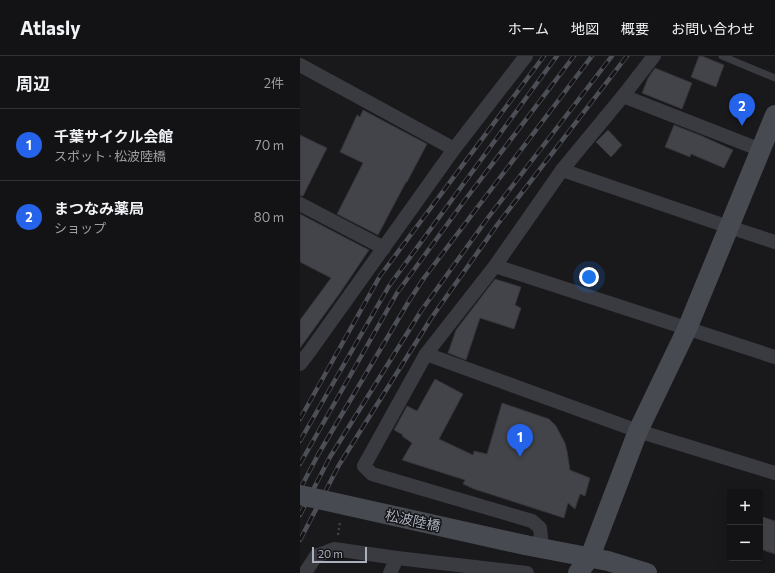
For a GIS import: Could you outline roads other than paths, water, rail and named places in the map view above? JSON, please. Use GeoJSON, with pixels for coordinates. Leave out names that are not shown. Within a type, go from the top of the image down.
{"type":"FeatureCollection","features":[{"type":"Feature","properties":{"kind":"street"},"geometry":{"type":"LineString","coordinates":[[300,364],[305,349],[384,248],[454,149],[526,56]]}},
{"type":"Feature","properties":{"kind":"street"},"geometry":{"type":"LineString","coordinates":[[534,546],[540,528],[532,521],[372,474],[364,466],[426,354],[495,266],[562,170],[624,96],[654,56]]}},
{"type":"Feature","properties":{"kind":"street"},"geometry":{"type":"LineString","coordinates":[[300,65],[454,149]]}},
{"type":"Feature","properties":{"kind":"street"},"geometry":{"type":"LineString","coordinates":[[624,96],[760,150]]}},
{"type":"Feature","properties":{"kind":"street"},"geometry":{"type":"LineString","coordinates":[[578,573],[590,557],[638,431],[687,329],[775,115]]}},
{"type":"Feature","properties":{"kind":"street"},"geometry":{"type":"LineString","coordinates":[[562,170],[775,242]]}},
{"type":"Feature","properties":{"kind":"street"},"geometry":{"type":"LineString","coordinates":[[300,204],[384,248]]}},
{"type":"Feature","properties":{"kind":"street"},"geometry":{"type":"LineString","coordinates":[[495,266],[775,357]]}},
{"type":"Feature","properties":{"kind":"street"},"geometry":{"type":"LineString","coordinates":[[426,354],[638,431],[775,473]]}},
{"type":"Feature","properties":{"kind":"street","name":"松波陸橋"},"geometry":{"type":"LineString","coordinates":[[300,495],[608,561],[647,573]]}},
{"type":"Feature","properties":{"kind":"street"},"geometry":{"type":"LineString","coordinates":[[305,573],[316,556],[334,549],[527,573]]}},
{"type":"Feature","properties":{"kind":"street"},"geometry":{"type":"LineString","coordinates":[[390,573],[397,558]]}},
{"type":"Feature","properties":{"kind":"lane"},"geometry":{"type":"LineString","coordinates":[[722,56],[775,78]]}},
{"type":"Feature","properties":{"kind":"railway"},"geometry":{"type":"LineString","coordinates":[[300,419],[380,276],[544,56]]}},
{"type":"Feature","properties":{"kind":"railway"},"geometry":{"type":"LineString","coordinates":[[300,441],[389,286],[557,56]]}},
{"type":"Feature","properties":{"kind":"railway"},"geometry":{"type":"LineString","coordinates":[[300,464],[397,293],[574,56]]}},
{"type":"Feature","properties":{"kind":"railway"},"geometry":{"type":"LineString","coordinates":[[300,489],[319,453],[424,278],[592,56]]}},
{"type":"Feature","properties":{"kind":"railway"},"geometry":{"type":"LineString","coordinates":[[300,515],[330,457],[421,311],[487,219],[612,56]]}},
{"type":"Feature","properties":{"kind":"railway"},"geometry":{"type":"LineString","coordinates":[[300,540],[339,465],[432,317],[497,225],[627,56]]}},
{"type":"Feature","properties":{"kind":"place","name":"まつなみ薬局"},"geometry":{"type":"Point","coordinates":[742,126]}},
{"type":"Feature","properties":{"kind":"place","name":"千葉サイクル会館"},"geometry":{"type":"Point","coordinates":[520,457]}}]}
